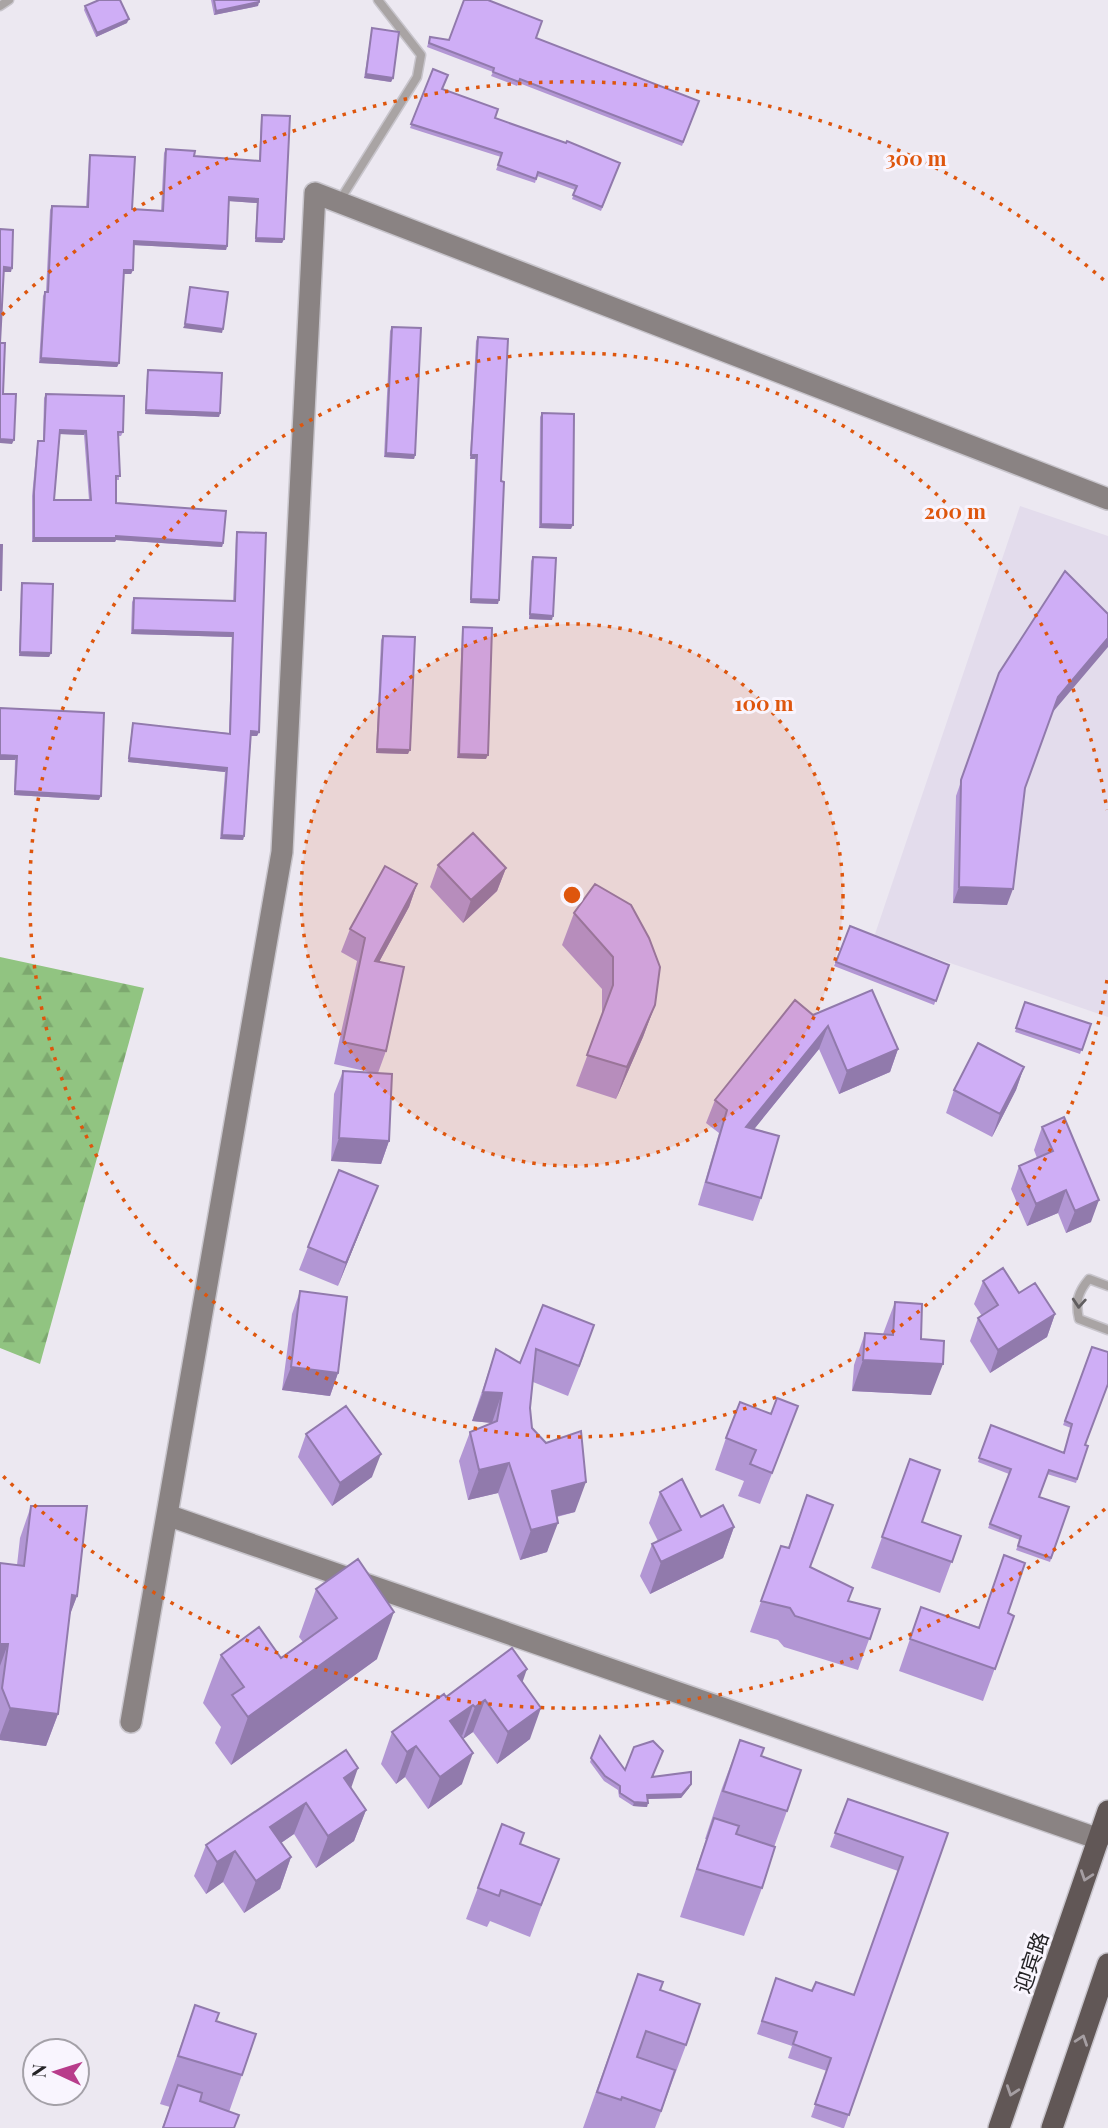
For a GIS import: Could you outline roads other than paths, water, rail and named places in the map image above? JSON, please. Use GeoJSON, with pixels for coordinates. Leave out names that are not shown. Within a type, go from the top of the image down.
{"type":"FeatureCollection","features":[{"type":"Feature","properties":{"kind":"highway","name":"迎宾路"},"geometry":{"type":"LineString","coordinates":[[999,2128],[1108,1811]]}},
{"type":"Feature","properties":{"kind":"highway"},"geometry":{"type":"LineString","coordinates":[[1052,2128],[1108,1964]]}},
{"type":"Feature","properties":{"kind":"street"},"geometry":{"type":"LineString","coordinates":[[131,1722],[282,852],[315,193],[1108,499]]}},
{"type":"Feature","properties":{"kind":"street"},"geometry":{"type":"LineString","coordinates":[[167,1515],[1098,1839]]}},
{"type":"Feature","properties":{"kind":"lane"},"geometry":{"type":"LineString","coordinates":[[0,6],[9,0]]}},
{"type":"Feature","properties":{"kind":"lane"},"geometry":{"type":"LineString","coordinates":[[338,202],[417,77],[421,55],[378,0]]}},
{"type":"Feature","properties":{"kind":"lane"},"geometry":{"type":"LineString","coordinates":[[1108,1286],[1089,1279],[1079,1291],[1076,1307],[1079,1319],[1108,1329]]}}]}
